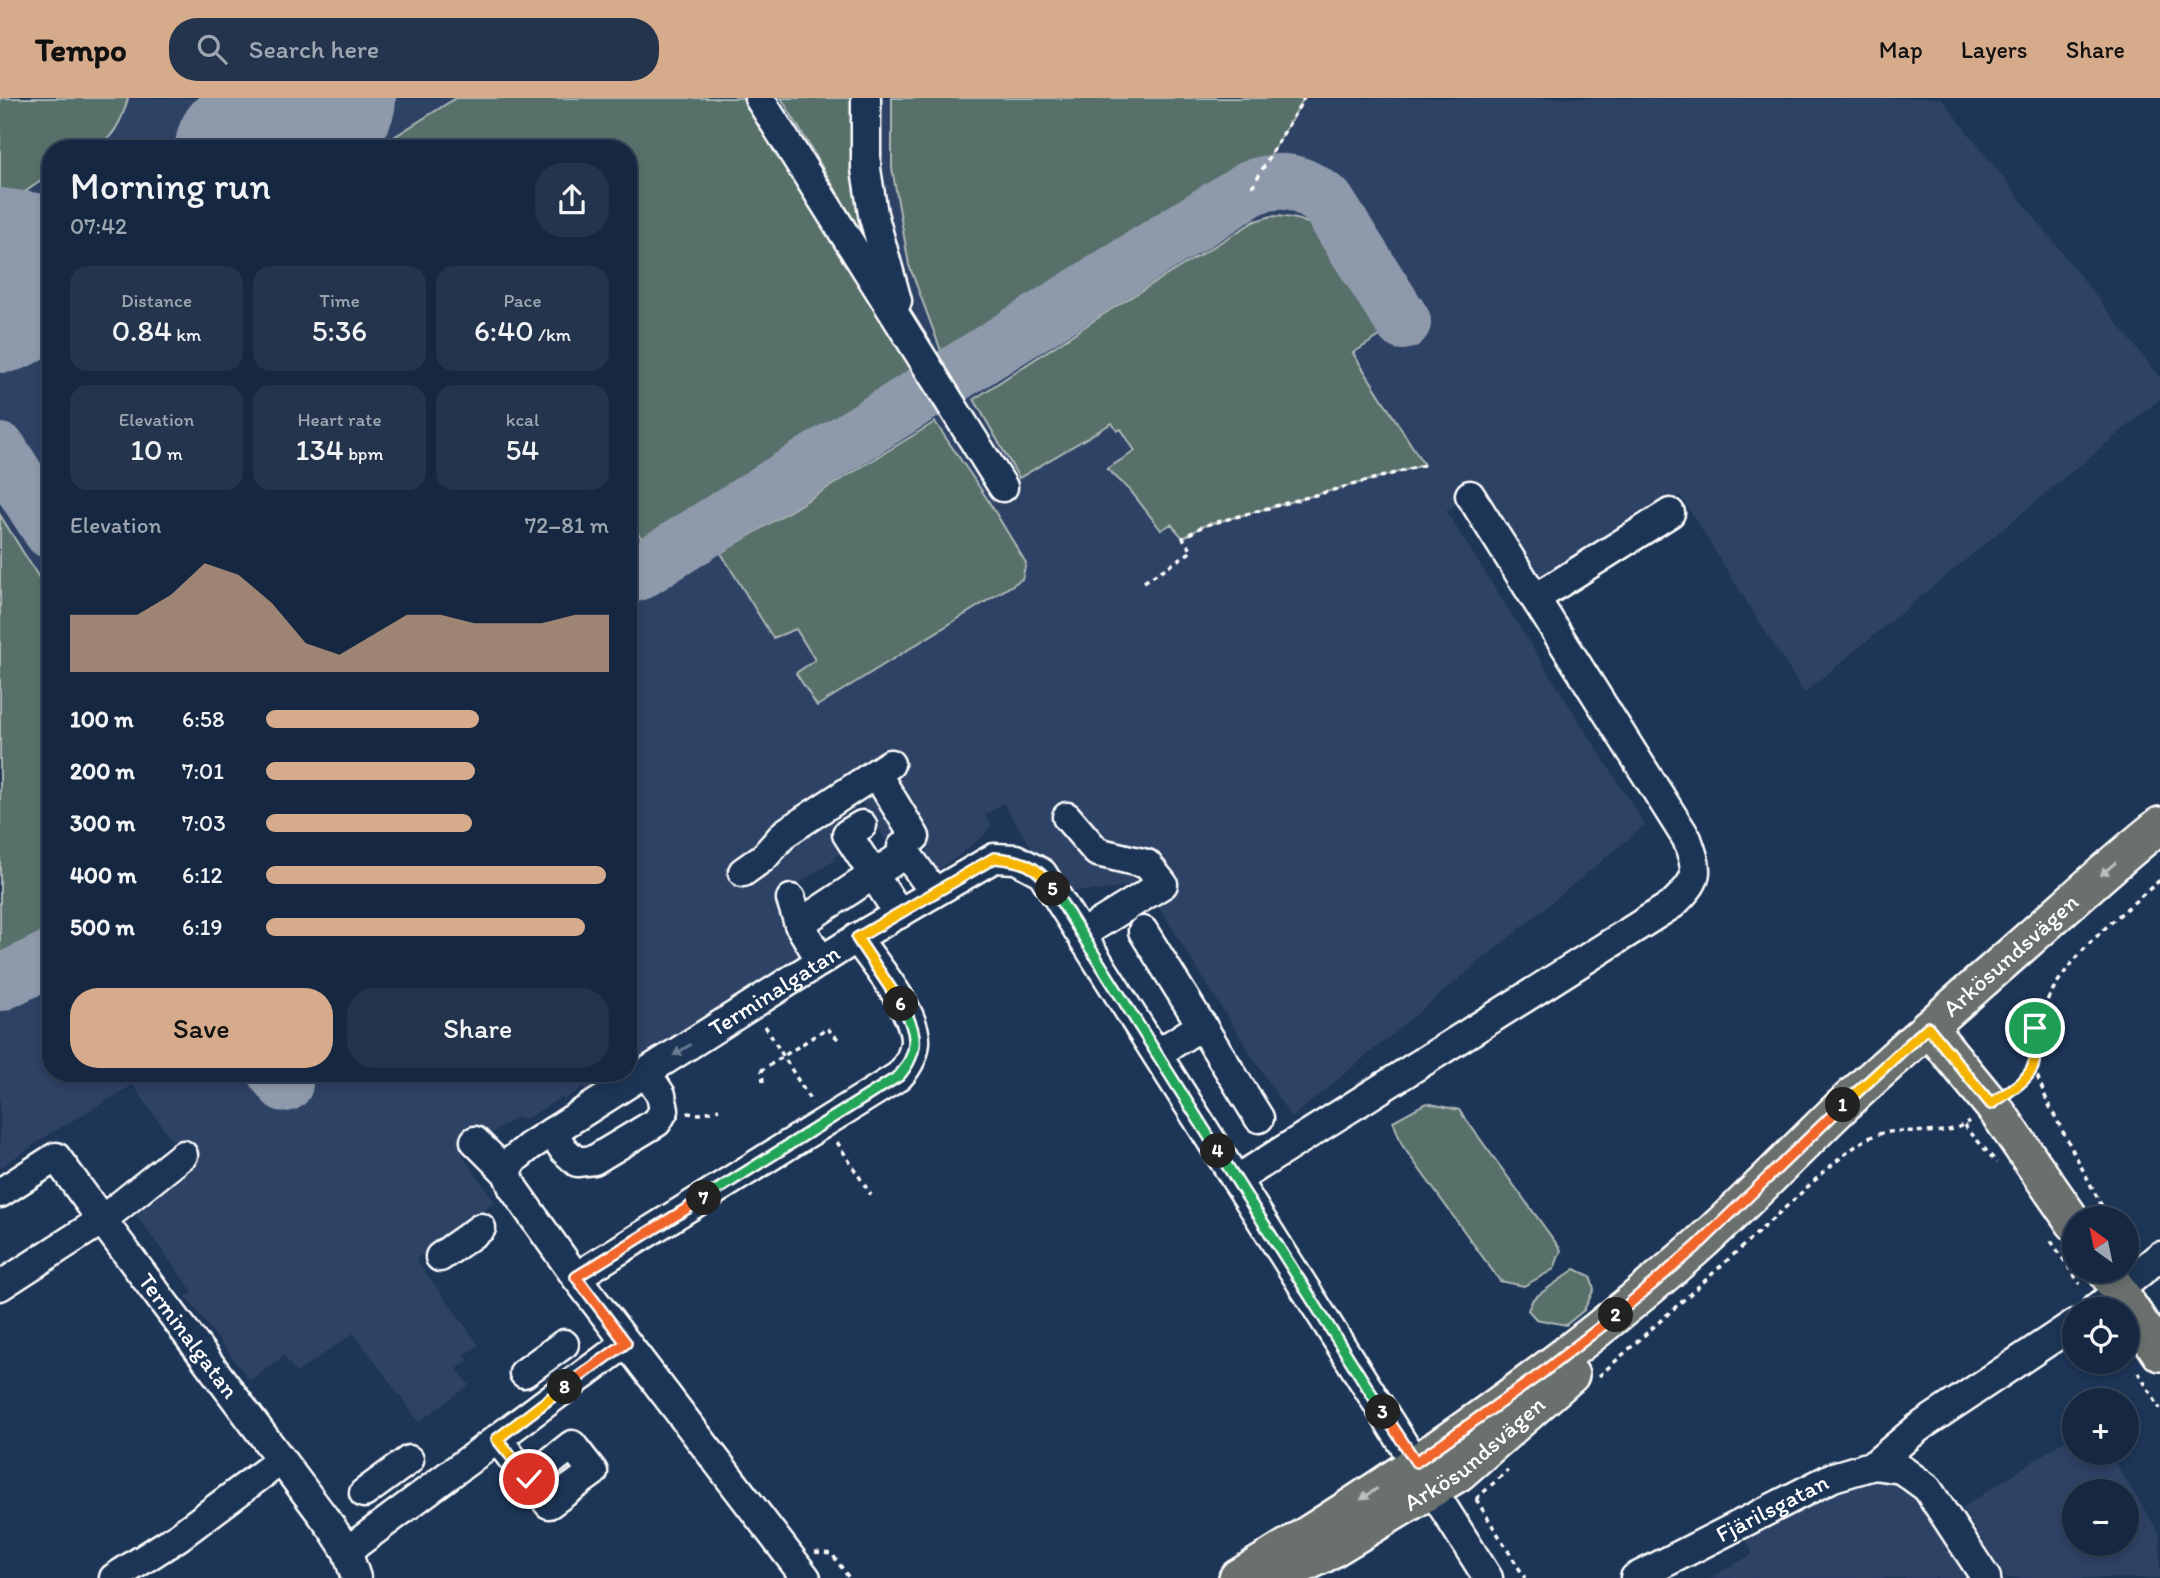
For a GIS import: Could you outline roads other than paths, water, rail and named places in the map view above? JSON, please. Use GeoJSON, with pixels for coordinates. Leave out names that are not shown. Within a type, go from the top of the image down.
{"type":"FeatureCollection","features":[{"type":"Feature","properties":{"kind":"main road","name":"Arkösundsvägen"},"geometry":{"type":"LineString","coordinates":[[1237,1578],[1296,1543],[1424,1476],[1459,1473],[1535,1408],[2160,825]]}},
{"type":"Feature","properties":{"kind":"main road","name":"Arkösundsvägen"},"geometry":{"type":"LineString","coordinates":[[1936,1036],[2160,856]]}},
{"type":"Feature","properties":{"kind":"main road"},"geometry":{"type":"LineString","coordinates":[[1936,1036],[2022,1145],[2063,1206]]}},
{"type":"Feature","properties":{"kind":"main road"},"geometry":{"type":"LineString","coordinates":[[2107,1290],[2146,1358]]}},
{"type":"Feature","properties":{"kind":"main road","name":"Arkösundsvägen"},"geometry":{"type":"LineString","coordinates":[[1275,1578],[1323,1555],[1424,1476]]}},
{"type":"Feature","properties":{"kind":"street"},"geometry":{"type":"LineString","coordinates":[[759,98],[1003,487]]}},
{"type":"Feature","properties":{"kind":"street"},"geometry":{"type":"LineString","coordinates":[[866,98],[866,169],[873,214],[907,334]]}},
{"type":"Feature","properties":{"kind":"street"},"geometry":{"type":"LineString","coordinates":[[1236,1180],[1673,904],[1691,887],[1697,867],[1687,839],[1470,495]]}},
{"type":"Feature","properties":{"kind":"street"},"geometry":{"type":"LineString","coordinates":[[1536,598],[1670,513]]}},
{"type":"Feature","properties":{"kind":"street"},"geometry":{"type":"LineString","coordinates":[[743,872],[764,857],[785,833],[883,769],[915,836],[902,847],[934,892]]}},
{"type":"Feature","properties":{"kind":"street"},"geometry":{"type":"LineString","coordinates":[[1067,817],[1097,852],[1147,864],[1171,878],[1082,934]]}},
{"type":"Feature","properties":{"kind":"street"},"geometry":{"type":"LineString","coordinates":[[862,825],[847,834],[899,914]]}},
{"type":"Feature","properties":{"kind":"street"},"geometry":{"type":"LineString","coordinates":[[821,961],[795,911],[874,875],[906,853]]}},
{"type":"Feature","properties":{"kind":"street","name":"Terminalgatan"},"geometry":{"type":"LineString","coordinates":[[637,1078],[857,938],[994,858],[1016,859],[1042,873],[1488,1578]]}},
{"type":"Feature","properties":{"kind":"street"},"geometry":{"type":"LineString","coordinates":[[1143,931],[1259,1118]]}},
{"type":"Feature","properties":{"kind":"street"},"geometry":{"type":"LineString","coordinates":[[576,1277],[873,1093],[899,1076],[911,1062],[915,1042],[913,1027],[903,1007],[857,938]]}},
{"type":"Feature","properties":{"kind":"street"},"geometry":{"type":"LineString","coordinates":[[1157,1054],[1202,1026]]}},
{"type":"Feature","properties":{"kind":"street"},"geometry":{"type":"LineString","coordinates":[[552,1132],[564,1150],[577,1162],[594,1160],[657,1122],[664,1110],[661,1095],[646,1072]]}},
{"type":"Feature","properties":{"kind":"street","name":"Terminalgatan"},"geometry":{"type":"LineString","coordinates":[[507,1173],[513,1160],[630,1082]]}},
{"type":"Feature","properties":{"kind":"street"},"geometry":{"type":"LineString","coordinates":[[475,1142],[507,1173],[513,1188],[576,1277],[806,1578]]}},
{"type":"Feature","properties":{"kind":"street"},"geometry":{"type":"LineString","coordinates":[[0,1286],[102,1220],[183,1155]]}},
{"type":"Feature","properties":{"kind":"street","name":"Terminalgatan"},"geometry":{"type":"LineString","coordinates":[[0,1193],[55,1157],[347,1551],[356,1578]]}},
{"type":"Feature","properties":{"kind":"street"},"geometry":{"type":"LineString","coordinates":[[440,1257],[481,1228]]}},
{"type":"Feature","properties":{"kind":"street"},"geometry":{"type":"LineString","coordinates":[[2107,1290],[2160,1256]]}},
{"type":"Feature","properties":{"kind":"street","name":"Fjärilsgatan"},"geometry":{"type":"LineString","coordinates":[[1874,1465],[1918,1428],[2062,1332]]}},
{"type":"Feature","properties":{"kind":"street"},"geometry":{"type":"LineString","coordinates":[[347,1551],[626,1343]]}},
{"type":"Feature","properties":{"kind":"street"},"geometry":{"type":"LineString","coordinates":[[545,1358],[567,1386]]}},
{"type":"Feature","properties":{"kind":"street"},"geometry":{"type":"LineString","coordinates":[[497,1439],[529,1479]]}},
{"type":"Feature","properties":{"kind":"street"},"geometry":{"type":"LineString","coordinates":[[114,1578],[178,1537],[281,1460]]}},
{"type":"Feature","properties":{"kind":"street","name":"Fjärilsgatan"},"geometry":{"type":"LineString","coordinates":[[1635,1578],[1833,1476],[1874,1465],[1901,1469],[1927,1488],[1986,1578]]}},
{"type":"Feature","properties":{"kind":"street"},"geometry":{"type":"LineString","coordinates":[[364,1493],[399,1468],[409,1505]]}}]}
